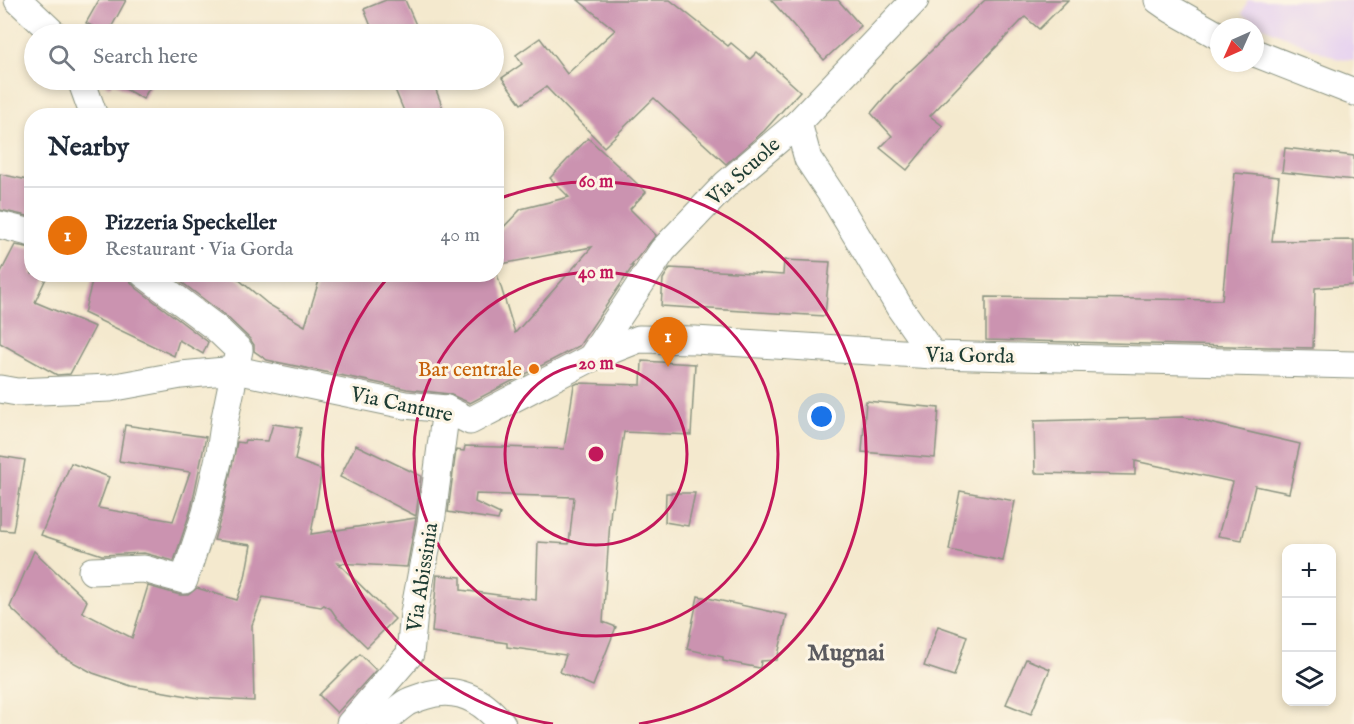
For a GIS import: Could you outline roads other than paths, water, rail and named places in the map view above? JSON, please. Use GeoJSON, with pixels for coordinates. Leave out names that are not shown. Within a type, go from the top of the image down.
{"type":"FeatureCollection","features":[{"type":"Feature","properties":{"kind":"street"},"geometry":{"type":"LineString","coordinates":[[18,0],[43,24]]}},
{"type":"Feature","properties":{"kind":"street","name":"Via Scuole"},"geometry":{"type":"LineString","coordinates":[[591,358],[663,250],[726,184],[798,123],[915,0]]}},
{"type":"Feature","properties":{"kind":"street"},"geometry":{"type":"LineString","coordinates":[[1158,0],[1210,31]]}},
{"type":"Feature","properties":{"kind":"street"},"geometry":{"type":"LineString","coordinates":[[1264,58],[1354,93]]}},
{"type":"Feature","properties":{"kind":"street"},"geometry":{"type":"LineString","coordinates":[[85,90],[91,108]]}},
{"type":"Feature","properties":{"kind":"street"},"geometry":{"type":"LineString","coordinates":[[798,123],[808,159],[900,308],[933,355]]}},
{"type":"Feature","properties":{"kind":"street"},"geometry":{"type":"LineString","coordinates":[[0,225],[24,231]]}},
{"type":"Feature","properties":{"kind":"street"},"geometry":{"type":"LineString","coordinates":[[92,571],[144,569],[184,580],[206,513],[220,453],[239,350],[216,328],[155,282]]}},
{"type":"Feature","properties":{"kind":"street","name":"Via Gorda"},"geometry":{"type":"LineString","coordinates":[[591,358],[639,339],[695,340],[933,355],[1354,365]]}},
{"type":"Feature","properties":{"kind":"street","name":"Via Canture"},"geometry":{"type":"LineString","coordinates":[[0,389],[17,392],[110,387],[181,375],[236,370],[405,405],[446,409],[470,421],[591,358]]}},
{"type":"Feature","properties":{"kind":"street","name":"Via Abissinia"},"geometry":{"type":"LineString","coordinates":[[350,724],[410,654],[414,613],[430,523],[446,409]]}},
{"type":"Feature","properties":{"kind":"street"},"geometry":{"type":"LineString","coordinates":[[380,724],[408,702],[432,693],[455,692],[475,698],[502,724]]}},
{"type":"Feature","properties":{"kind":"place","name":"Pizzeria Speckeller"},"geometry":{"type":"Point","coordinates":[668,367]}},
{"type":"Feature","properties":{"kind":"place","name":"Bar centrale"},"geometry":{"type":"Point","coordinates":[534,369]}},
{"type":"Feature","properties":{"kind":"district","name":"Mugnai"},"geometry":{"type":"Point","coordinates":[846,652]}}]}
